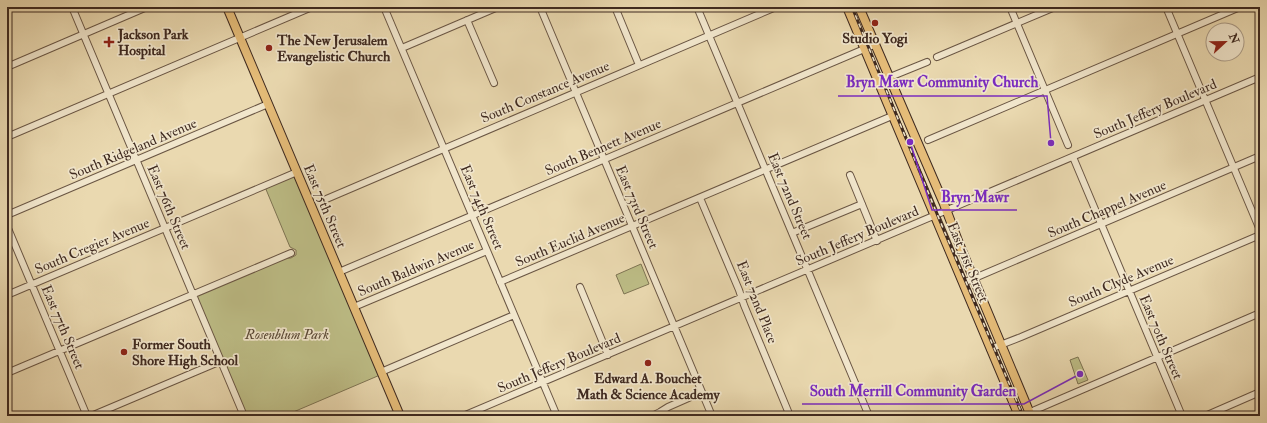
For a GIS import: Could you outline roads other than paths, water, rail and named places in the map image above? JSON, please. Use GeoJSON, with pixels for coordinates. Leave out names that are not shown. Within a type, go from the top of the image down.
{"type":"FeatureCollection","features":[{"type":"Feature","properties":{"kind":"main road","name":"East 75th Street"},"geometry":{"type":"LineString","coordinates":[[227,7],[400,416]]}},
{"type":"Feature","properties":{"kind":"main road","name":"East 71st Street"},"geometry":{"type":"LineString","coordinates":[[847,7],[1019,416]]}},
{"type":"Feature","properties":{"kind":"main road","name":"East 71st Street"},"geometry":{"type":"LineString","coordinates":[[863,8],[876,44],[1001,345],[1028,415]]}},
{"type":"Feature","properties":{"kind":"street","name":"East 76th Street"},"geometry":{"type":"LineString","coordinates":[[72,7],[244,416]]}},
{"type":"Feature","properties":{"kind":"street"},"geometry":{"type":"LineString","coordinates":[[7,66],[147,7]]}},
{"type":"Feature","properties":{"kind":"street","name":"East 74th Street"},"geometry":{"type":"LineString","coordinates":[[384,7],[557,416]]}},
{"type":"Feature","properties":{"kind":"street"},"geometry":{"type":"LineString","coordinates":[[402,48],[498,7]]}},
{"type":"Feature","properties":{"kind":"street","name":"East 73rd Street"},"geometry":{"type":"LineString","coordinates":[[540,7],[712,416]]}},
{"type":"Feature","properties":{"kind":"street"},"geometry":{"type":"LineString","coordinates":[[615,7],[639,65]]}},
{"type":"Feature","properties":{"kind":"street","name":"East 72nd Street"},"geometry":{"type":"LineString","coordinates":[[697,7],[869,416]]}},
{"type":"Feature","properties":{"kind":"street","name":"South Constance Avenue"},"geometry":{"type":"LineString","coordinates":[[324,200],[775,7]]}},
{"type":"Feature","properties":{"kind":"street"},"geometry":{"type":"LineString","coordinates":[[1010,7],[1068,145]]}},
{"type":"Feature","properties":{"kind":"street"},"geometry":{"type":"LineString","coordinates":[[937,57],[1055,7]]}},
{"type":"Feature","properties":{"kind":"street"},"geometry":{"type":"LineString","coordinates":[[1166,7],[1260,230]]}},
{"type":"Feature","properties":{"kind":"street"},"geometry":{"type":"LineString","coordinates":[[928,140],[1240,7]]}},
{"type":"Feature","properties":{"kind":"street"},"geometry":{"type":"LineString","coordinates":[[7,137],[308,8]]}},
{"type":"Feature","properties":{"kind":"street"},"geometry":{"type":"LineString","coordinates":[[467,20],[494,83]]}},
{"type":"Feature","properties":{"kind":"street","name":"South Bennett Avenue"},"geometry":{"type":"LineString","coordinates":[[339,272],[876,44]]}},
{"type":"Feature","properties":{"kind":"street"},"geometry":{"type":"LineString","coordinates":[[890,77],[927,62]]}},
{"type":"Feature","properties":{"kind":"street","name":"South Jeffery Boulevard"},"geometry":{"type":"LineString","coordinates":[[463,416],[1260,77]]}},
{"type":"Feature","properties":{"kind":"street","name":"South Ridgeland Avenue"},"geometry":{"type":"LineString","coordinates":[[7,215],[268,104]]}},
{"type":"Feature","properties":{"kind":"street","name":"South Euclid Avenue"},"geometry":{"type":"LineString","coordinates":[[500,282],[892,116]]}},
{"type":"Feature","properties":{"kind":"street","name":"South Chappel Avenue"},"geometry":{"type":"LineString","coordinates":[[963,283],[1260,156]]}},
{"type":"Feature","properties":{"kind":"street","name":"East 70th Street"},"geometry":{"type":"LineString","coordinates":[[1073,157],[1182,416]]}},
{"type":"Feature","properties":{"kind":"street","name":"South Cregier Avenue"},"geometry":{"type":"LineString","coordinates":[[7,295],[297,172]]}},
{"type":"Feature","properties":{"kind":"street"},"geometry":{"type":"LineString","coordinates":[[850,176],[877,241]]}},
{"type":"Feature","properties":{"kind":"street","name":"East 72nd Place"},"geometry":{"type":"LineString","coordinates":[[700,198],[790,416]]}},
{"type":"Feature","properties":{"kind":"street"},"geometry":{"type":"LineString","coordinates":[[792,234],[862,204]]}},
{"type":"Feature","properties":{"kind":"street","name":"East 77th Street"},"geometry":{"type":"LineString","coordinates":[[7,226],[88,416]]}},
{"type":"Feature","properties":{"kind":"street","name":"South Clyde Avenue"},"geometry":{"type":"LineString","coordinates":[[990,349],[1260,235]]}},
{"type":"Feature","properties":{"kind":"street","name":"South Baldwin Avenue"},"geometry":{"type":"LineString","coordinates":[[354,307],[487,251]]}},
{"type":"Feature","properties":{"kind":"street"},"geometry":{"type":"LineString","coordinates":[[7,374],[291,252]]}},
{"type":"Feature","properties":{"kind":"street"},"geometry":{"type":"LineString","coordinates":[[580,287],[608,355]]}},
{"type":"Feature","properties":{"kind":"street"},"geometry":{"type":"LineString","coordinates":[[1028,415],[1260,313]]}},
{"type":"Feature","properties":{"kind":"street"},"geometry":{"type":"LineString","coordinates":[[381,372],[514,315]]}},
{"type":"Feature","properties":{"kind":"street"},"geometry":{"type":"LineString","coordinates":[[91,416],[221,361]]}},
{"type":"Feature","properties":{"kind":"street"},"geometry":{"type":"LineString","coordinates":[[652,416],[702,392]]}},
{"type":"Feature","properties":{"kind":"street"},"geometry":{"type":"LineString","coordinates":[[1205,416],[1260,392]]}},
{"type":"Feature","properties":{"kind":"railway"},"geometry":{"type":"LineString","coordinates":[[852,7],[940,221],[1023,416]]}},
{"type":"Feature","properties":{"kind":"place","name":"Studio Yogi"},"geometry":{"type":"Point","coordinates":[875,23]}},
{"type":"Feature","properties":{"kind":"place","name":"Jackson Park Hospital"},"geometry":{"type":"Point","coordinates":[109,42]}},
{"type":"Feature","properties":{"kind":"place","name":"The New Jerusalem Evangelistic Church"},"geometry":{"type":"Point","coordinates":[269,48]}},
{"type":"Feature","properties":{"kind":"place","name":"Bryn Mawr"},"geometry":{"type":"Point","coordinates":[910,142]}},
{"type":"Feature","properties":{"kind":"place","name":"Bryn Mawr Community Church"},"geometry":{"type":"Point","coordinates":[1051,143]}},
{"type":"Feature","properties":{"kind":"place","name":"Former South Shore High School"},"geometry":{"type":"Point","coordinates":[124,352]}},
{"type":"Feature","properties":{"kind":"place","name":"Edward A. Bouchet Math & Science Academy"},"geometry":{"type":"Point","coordinates":[648,363]}},
{"type":"Feature","properties":{"kind":"place","name":"South Merrill Community Garden"},"geometry":{"type":"Point","coordinates":[1080,374]}},
{"type":"Feature","properties":{"kind":"park label","name":"Rosenblum Park"},"geometry":{"type":"Point","coordinates":[287,334]}}]}
